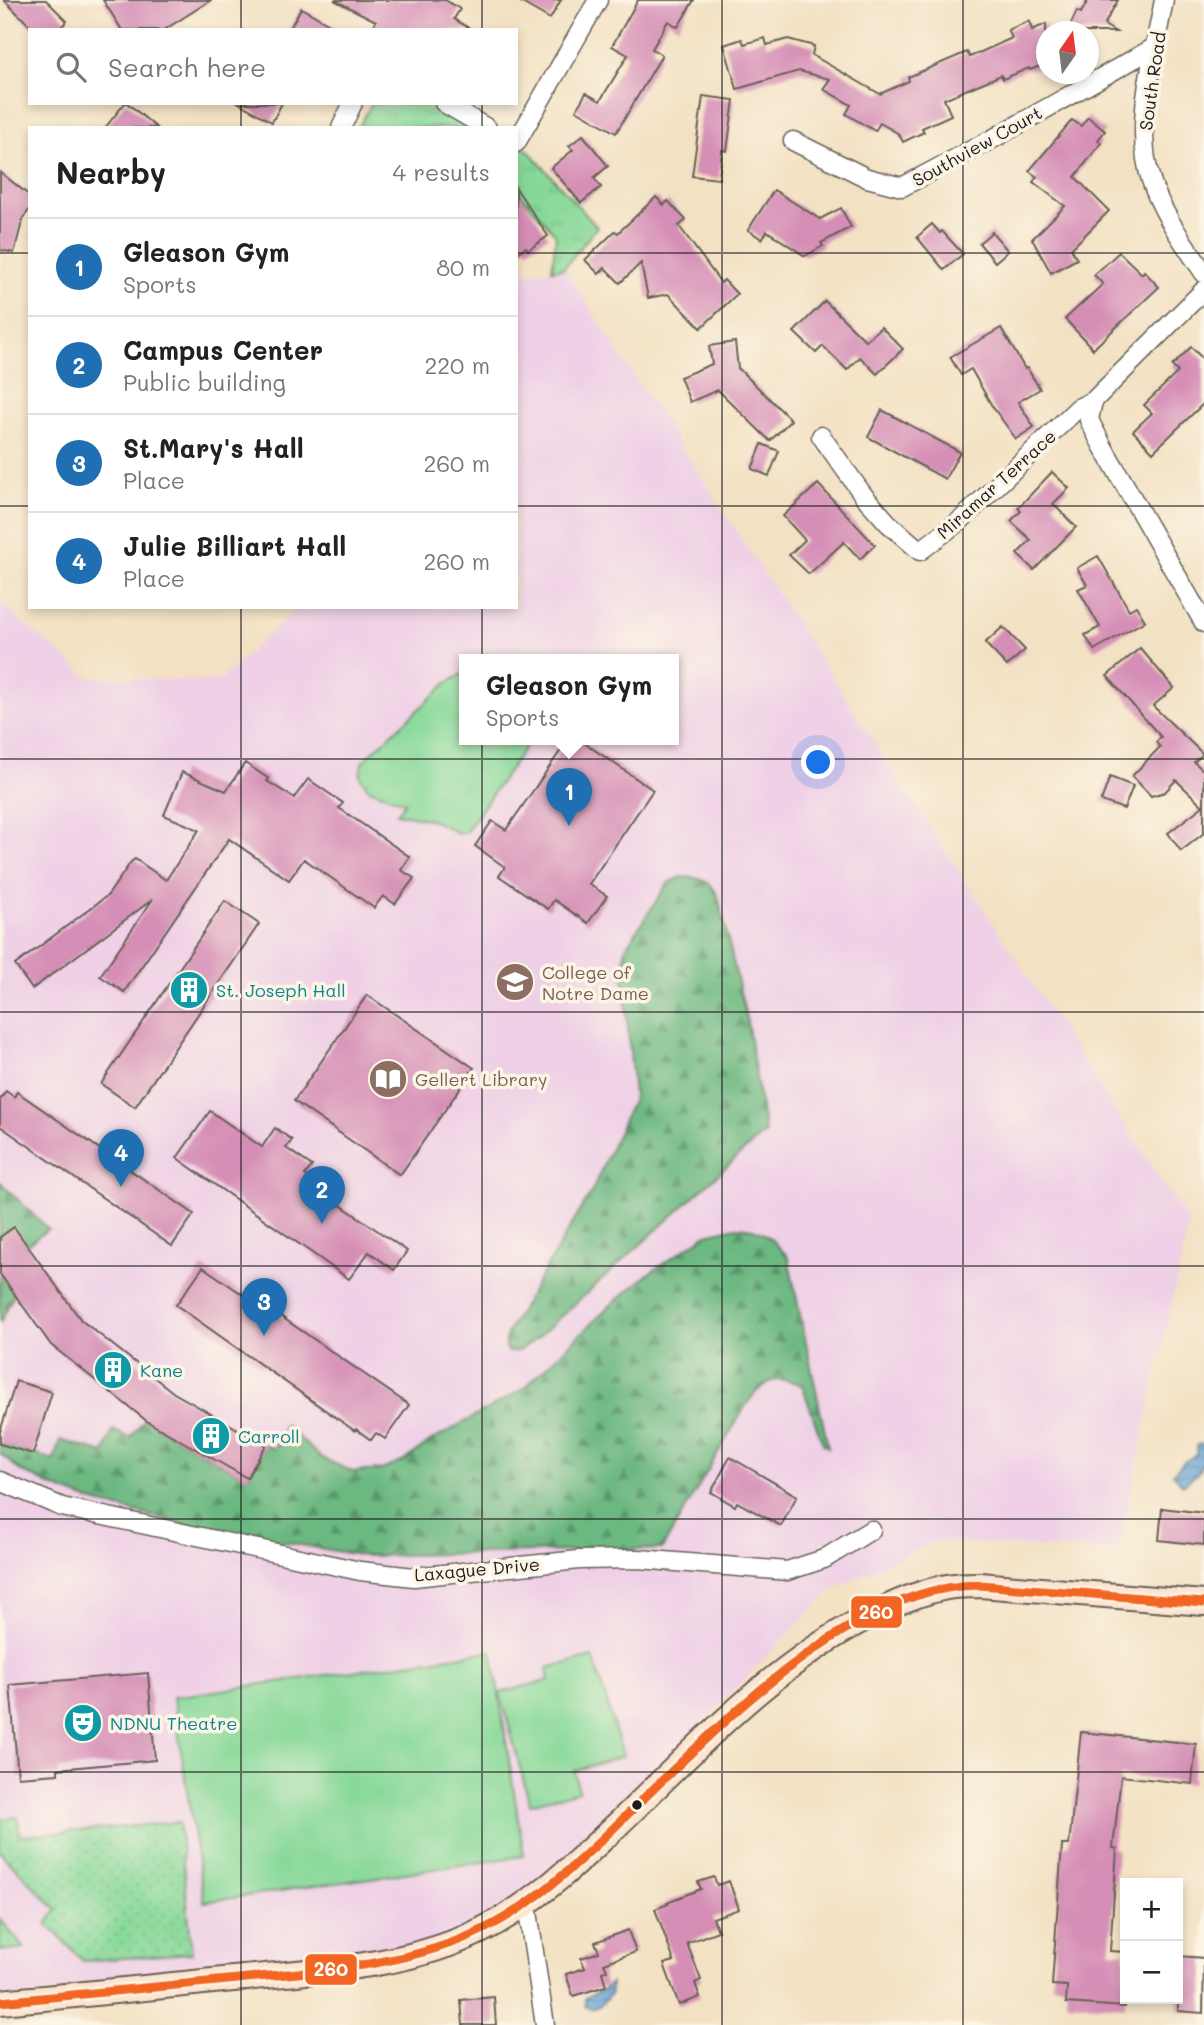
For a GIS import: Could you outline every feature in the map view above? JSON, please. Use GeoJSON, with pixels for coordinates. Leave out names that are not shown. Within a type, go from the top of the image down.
{"type":"FeatureCollection","features":[{"type":"Feature","properties":{"kind":"main road"},"geometry":{"type":"LineString","coordinates":[[0,2002],[348,1967],[416,1954],[482,1930],[527,1905],[597,1844],[739,1707],[808,1651],[882,1610],[915,1596],[948,1587],[981,1584],[1204,1603]]}},
{"type":"Feature","properties":{"kind":"street"},"geometry":{"type":"LineString","coordinates":[[518,140],[598,0]]}},
{"type":"Feature","properties":{"kind":"street","name":"South Road"},"geometry":{"type":"LineString","coordinates":[[1164,0],[1143,129],[1150,179],[1171,225],[1204,273]]}},
{"type":"Feature","properties":{"kind":"street","name":"Southview Court"},"geometry":{"type":"LineString","coordinates":[[793,141],[867,178],[902,187],[1155,47]]}},
{"type":"Feature","properties":{"kind":"street"},"geometry":{"type":"LineString","coordinates":[[342,126],[352,105]]}},
{"type":"Feature","properties":{"kind":"street"},"geometry":{"type":"LineString","coordinates":[[447,105],[483,126]]}},
{"type":"Feature","properties":{"kind":"street","name":"Miramar Terrace"},"geometry":{"type":"LineString","coordinates":[[821,436],[864,496],[888,523],[920,551],[962,519],[1078,408],[1093,401],[1204,290]]}},
{"type":"Feature","properties":{"kind":"street"},"geometry":{"type":"LineString","coordinates":[[1093,401],[1089,420],[1098,438],[1204,623]]}},
{"type":"Feature","properties":{"kind":"street","name":"Laxague Drive"},"geometry":{"type":"LineString","coordinates":[[0,1481],[62,1507],[360,1571],[414,1577],[591,1560],[639,1559],[787,1572],[824,1559],[871,1530]]}},
{"type":"Feature","properties":{"kind":"street"},"geometry":{"type":"LineString","coordinates":[[527,1905],[545,2025]]}},
{"type":"Feature","properties":{"kind":"shaded area","name":"College of Notre Dame"},"geometry":{"type":"Polygon","coordinates":[[[564,268],[1189,1223],[1118,1552],[936,1541],[832,1589],[515,1915],[448,1953],[0,1998],[0,603],[87,677],[219,681],[296,609],[518,609],[518,274],[564,268]]]}},
{"type":"Feature","properties":{"kind":"green space"},"geometry":{"type":"Polygon","coordinates":[[[371,105],[436,105],[478,126],[359,126],[371,105]]]}},
{"type":"Feature","properties":{"kind":"green space"},"geometry":{"type":"Polygon","coordinates":[[[518,145],[528,150],[597,227],[564,268],[552,270],[556,235],[518,191],[518,145]]]}},
{"type":"Feature","properties":{"kind":"green space"},"geometry":{"type":"Polygon","coordinates":[[[459,676],[459,745],[527,745],[465,833],[460,834],[432,820],[397,813],[405,802],[369,789],[360,777],[362,763],[366,758],[447,683],[459,676]]]}},
{"type":"Feature","properties":{"kind":"green space"},"geometry":{"type":"Polygon","coordinates":[[[682,877],[704,880],[718,896],[747,1021],[765,1132],[537,1338],[519,1351],[509,1352],[505,1347],[507,1333],[592,1191],[634,1097],[623,972],[626,947],[668,883],[682,877]]]}},
{"type":"Feature","properties":{"kind":"green space"},"geometry":{"type":"Polygon","coordinates":[[[0,1182],[48,1229],[27,1245],[0,1237],[0,1182]]]}},
{"type":"Feature","properties":{"kind":"green space"},"geometry":{"type":"Polygon","coordinates":[[[736,1227],[753,1229],[766,1235],[788,1257],[828,1447],[823,1444],[802,1385],[776,1380],[764,1385],[746,1405],[662,1549],[364,1556],[188,1525],[90,1501],[19,1470],[0,1453],[0,1444],[54,1460],[60,1440],[104,1453],[113,1430],[130,1438],[146,1417],[158,1428],[247,1478],[266,1445],[273,1449],[285,1425],[320,1457],[353,1472],[381,1470],[404,1461],[431,1441],[523,1389],[612,1304],[648,1274],[707,1234],[736,1227]]]}},
{"type":"Feature","properties":{"kind":"green space"},"geometry":{"type":"Polygon","coordinates":[[[0,1274],[14,1294],[0,1323],[0,1274]]]}},
{"type":"Feature","properties":{"kind":"green space"},"geometry":{"type":"Polygon","coordinates":[[[492,1651],[524,1856],[204,1902],[173,1697],[492,1651]]]}},
{"type":"Feature","properties":{"kind":"green space"},"geometry":{"type":"Polygon","coordinates":[[[593,1657],[623,1756],[574,1771],[579,1791],[530,1804],[500,1693],[549,1680],[547,1668],[593,1657]]]}},
{"type":"Feature","properties":{"kind":"green space"},"geometry":{"type":"Polygon","coordinates":[[[18,1817],[20,1836],[179,1822],[192,1953],[83,1961],[47,1924],[57,1910],[0,1852],[0,1819],[18,1817]]]}},
{"type":"Feature","properties":{"kind":"green space"},"geometry":{"type":"Polygon","coordinates":[[[0,1919],[24,1948],[0,1951],[0,1919]]]}},
{"type":"Feature","properties":{"kind":"water"},"geometry":{"type":"Polygon","coordinates":[[[1204,1445],[1202,1465],[1198,1473],[1183,1485],[1173,1473],[1197,1454],[1197,1446],[1204,1445]]]}},
{"type":"Feature","properties":{"kind":"water"},"geometry":{"type":"Polygon","coordinates":[[[611,1983],[611,1993],[603,2003],[593,2008],[585,2006],[585,1998],[611,1983]]]}},
{"type":"Feature","properties":{"kind":"building"},"geometry":{"type":"Polygon","coordinates":[[[4,0],[46,0],[67,21],[60,28],[32,28],[4,0]]]}},
{"type":"Feature","properties":{"kind":"building"},"geometry":{"type":"Polygon","coordinates":[[[103,0],[211,0],[167,28],[121,28],[103,0]]]}},
{"type":"Feature","properties":{"kind":"building"},"geometry":{"type":"Polygon","coordinates":[[[334,0],[445,0],[460,9],[454,19],[469,28],[373,28],[376,21],[334,0]]]}},
{"type":"Feature","properties":{"kind":"building"},"geometry":{"type":"Polygon","coordinates":[[[517,0],[561,0],[550,19],[517,0]]]}},
{"type":"Feature","properties":{"kind":"building"},"geometry":{"type":"Polygon","coordinates":[[[638,0],[694,0],[678,27],[668,21],[652,49],[662,55],[616,133],[576,110],[586,93],[600,101],[628,55],[612,46],[638,0]]]}},
{"type":"Feature","properties":{"kind":"building"},"geometry":{"type":"Polygon","coordinates":[[[1088,0],[1118,0],[1104,25],[1116,32],[1099,32],[1099,21],[1072,21],[1077,11],[1081,13],[1088,0]]]}},
{"type":"Feature","properties":{"kind":"building"},"geometry":{"type":"Polygon","coordinates":[[[301,8],[336,28],[290,28],[301,8]]]}},
{"type":"Feature","properties":{"kind":"building"},"geometry":{"type":"Polygon","coordinates":[[[1029,21],[1032,30],[1036,28],[1036,68],[1003,79],[1001,75],[944,99],[951,115],[922,128],[924,132],[903,142],[899,134],[880,123],[875,131],[846,114],[851,105],[823,89],[830,79],[799,71],[737,89],[724,45],[742,39],[744,44],[765,38],[767,45],[788,39],[814,46],[812,55],[880,94],[909,81],[908,77],[967,52],[970,57],[1012,38],[1008,30],[1029,21]]]}},
{"type":"Feature","properties":{"kind":"building"},"geometry":{"type":"Polygon","coordinates":[[[703,96],[734,100],[727,151],[722,150],[719,179],[692,176],[703,96]]]}},
{"type":"Feature","properties":{"kind":"building"},"geometry":{"type":"Polygon","coordinates":[[[123,105],[129,105],[155,126],[107,126],[123,105]]]}},
{"type":"Feature","properties":{"kind":"building"},"geometry":{"type":"Polygon","coordinates":[[[242,105],[281,105],[272,122],[242,105]]]}},
{"type":"Feature","properties":{"kind":"building"},"geometry":{"type":"Polygon","coordinates":[[[1088,117],[1105,131],[1098,140],[1101,143],[1075,177],[1109,211],[1071,249],[1077,259],[1051,273],[1032,239],[1065,206],[1033,182],[1037,177],[1029,171],[1072,120],[1081,126],[1088,117]]]}},
{"type":"Feature","properties":{"kind":"building"},"geometry":{"type":"Polygon","coordinates":[[[583,135],[608,166],[594,178],[601,187],[581,203],[551,168],[573,150],[569,146],[583,135]]]}},
{"type":"Feature","properties":{"kind":"building"},"geometry":{"type":"Polygon","coordinates":[[[0,172],[28,194],[28,212],[23,218],[14,253],[0,250],[0,172]]]}},
{"type":"Feature","properties":{"kind":"building"},"geometry":{"type":"Polygon","coordinates":[[[774,190],[820,219],[841,208],[851,227],[821,243],[823,246],[805,256],[767,231],[762,239],[748,230],[774,190]]]}},
{"type":"Feature","properties":{"kind":"building"},"geometry":{"type":"Polygon","coordinates":[[[518,191],[548,236],[528,250],[526,247],[518,253],[518,191]]]}},
{"type":"Feature","properties":{"kind":"building"},"geometry":{"type":"Polygon","coordinates":[[[656,197],[664,205],[668,201],[686,220],[679,226],[721,283],[724,280],[737,294],[701,328],[668,294],[648,298],[641,263],[620,283],[605,268],[599,274],[585,260],[656,197]]]}},
{"type":"Feature","properties":{"kind":"building"},"geometry":{"type":"Polygon","coordinates":[[[932,224],[963,254],[944,270],[917,237],[932,224]]]}},
{"type":"Feature","properties":{"kind":"building"},"geometry":{"type":"Polygon","coordinates":[[[992,232],[1008,251],[995,262],[979,243],[992,232]]]}},
{"type":"Feature","properties":{"kind":"building"},"geometry":{"type":"Polygon","coordinates":[[[1119,252],[1142,274],[1144,271],[1159,287],[1093,349],[1065,319],[1103,284],[1094,275],[1119,252]]]}},
{"type":"Feature","properties":{"kind":"building"},"geometry":{"type":"Polygon","coordinates":[[[825,301],[866,341],[881,327],[903,349],[877,374],[860,357],[847,370],[823,346],[816,353],[794,332],[825,301]]]}},
{"type":"Feature","properties":{"kind":"building"},"geometry":{"type":"Polygon","coordinates":[[[1001,328],[1040,389],[1018,402],[1034,427],[1016,439],[992,406],[971,369],[961,375],[950,357],[1001,328]]]}},
{"type":"Feature","properties":{"kind":"building"},"geometry":{"type":"Polygon","coordinates":[[[735,342],[738,368],[791,420],[770,441],[718,390],[690,402],[680,377],[712,364],[709,346],[735,342]]]}},
{"type":"Feature","properties":{"kind":"building"},"geometry":{"type":"Polygon","coordinates":[[[1191,347],[1204,360],[1204,403],[1153,452],[1133,431],[1152,413],[1144,405],[1178,372],[1172,366],[1191,347]]]}},
{"type":"Feature","properties":{"kind":"building"},"geometry":{"type":"Polygon","coordinates":[[[882,410],[960,452],[945,479],[868,437],[882,410]]]}},
{"type":"Feature","properties":{"kind":"building"},"geometry":{"type":"Polygon","coordinates":[[[762,444],[779,451],[769,476],[752,469],[762,444]]]}},
{"type":"Feature","properties":{"kind":"building"},"geometry":{"type":"Polygon","coordinates":[[[1052,472],[1069,488],[1053,504],[1076,527],[1034,570],[1017,554],[1031,540],[1011,521],[1021,511],[1018,508],[1052,472]]]}},
{"type":"Feature","properties":{"kind":"building"},"geometry":{"type":"Polygon","coordinates":[[[818,484],[875,545],[860,559],[844,542],[809,574],[789,555],[805,540],[783,516],[818,484]]]}},
{"type":"Feature","properties":{"kind":"building"},"geometry":{"type":"Polygon","coordinates":[[[1098,556],[1129,610],[1136,606],[1145,621],[1094,650],[1085,635],[1100,627],[1078,589],[1087,585],[1077,568],[1098,556]]]}},
{"type":"Feature","properties":{"kind":"building"},"geometry":{"type":"Polygon","coordinates":[[[1003,627],[1025,650],[1007,666],[985,643],[1003,627]]]}},
{"type":"Feature","properties":{"kind":"building"},"geometry":{"type":"Polygon","coordinates":[[[1140,648],[1174,688],[1153,706],[1203,754],[1194,762],[1204,771],[1204,833],[1181,851],[1168,833],[1203,806],[1176,780],[1165,792],[1151,796],[1132,776],[1160,747],[1156,742],[1161,737],[1107,676],[1140,648]]]}},
{"type":"Feature","properties":{"kind":"building"},"geometry":{"type":"Polygon","coordinates":[[[565,745],[587,745],[653,790],[589,884],[607,896],[588,923],[554,900],[548,909],[499,876],[505,867],[475,846],[492,821],[506,830],[565,745]]]}},
{"type":"Feature","properties":{"kind":"building"},"geometry":{"type":"Polygon","coordinates":[[[245,763],[294,798],[308,779],[343,803],[339,808],[410,857],[401,870],[414,878],[395,904],[383,896],[374,908],[304,859],[289,880],[229,839],[124,992],[100,976],[153,899],[32,989],[15,965],[108,895],[131,862],[135,859],[166,880],[199,830],[164,815],[182,772],[226,791],[245,763]]]}},
{"type":"Feature","properties":{"kind":"building"},"geometry":{"type":"Polygon","coordinates":[[[1110,777],[1133,786],[1124,809],[1101,801],[1110,777]]]}},
{"type":"Feature","properties":{"kind":"building","name":"St. Joseph Hall"},"geometry":{"type":"Polygon","coordinates":[[[225,901],[259,924],[135,1107],[101,1084],[225,901]]]}},
{"type":"Feature","properties":{"kind":"building","name":"Gellert Library"},"geometry":{"type":"Polygon","coordinates":[[[367,995],[474,1068],[400,1175],[294,1101],[367,995]]]}},
{"type":"Feature","properties":{"kind":"building"},"geometry":{"type":"Polygon","coordinates":[[[6,1091],[14,1097],[17,1092],[194,1214],[172,1246],[0,1126],[0,1100],[6,1091]]]}},
{"type":"Feature","properties":{"kind":"building"},"geometry":{"type":"Polygon","coordinates":[[[210,1111],[262,1147],[275,1128],[292,1140],[286,1148],[312,1166],[305,1175],[338,1198],[336,1202],[407,1251],[394,1270],[369,1252],[349,1279],[177,1158],[210,1111]]]}},
{"type":"Feature","properties":{"kind":"building"},"geometry":{"type":"Polygon","coordinates":[[[14,1227],[81,1320],[174,1393],[266,1445],[247,1478],[148,1422],[51,1345],[0,1274],[0,1237],[14,1227]]]}},
{"type":"Feature","properties":{"kind":"building"},"geometry":{"type":"Polygon","coordinates":[[[203,1267],[268,1312],[270,1309],[409,1405],[385,1439],[376,1433],[371,1440],[356,1429],[355,1431],[176,1305],[203,1267]]]}},
{"type":"Feature","properties":{"kind":"building"},"geometry":{"type":"Polygon","coordinates":[[[16,1381],[52,1392],[33,1454],[0,1444],[0,1432],[16,1381]]]}},
{"type":"Feature","properties":{"kind":"building"},"geometry":{"type":"Polygon","coordinates":[[[730,1457],[797,1496],[781,1526],[737,1502],[735,1506],[711,1492],[730,1457]]]}},
{"type":"Feature","properties":{"kind":"building"},"geometry":{"type":"Polygon","coordinates":[[[1162,1508],[1204,1513],[1204,1545],[1159,1540],[1162,1508]]]}},
{"type":"Feature","properties":{"kind":"building","name":"NDNU Theatre"},"geometry":{"type":"Polygon","coordinates":[[[148,1673],[155,1760],[58,1769],[58,1774],[18,1777],[10,1685],[148,1673]]]}},
{"type":"Feature","properties":{"kind":"building"},"geometry":{"type":"Polygon","coordinates":[[[1081,1732],[1196,1744],[1192,1784],[1121,1776],[1113,1848],[1117,1849],[1110,1951],[1120,1952],[1120,2004],[1125,2004],[1125,2007],[1066,2003],[1067,1986],[1052,1985],[1062,1845],[1069,1845],[1081,1732]]]}},
{"type":"Feature","properties":{"kind":"building"},"geometry":{"type":"Polygon","coordinates":[[[714,1877],[717,1885],[729,1881],[739,1909],[713,1918],[718,1931],[687,1943],[701,1980],[695,1983],[700,1997],[679,2005],[664,1964],[674,1961],[655,1909],[701,1889],[698,1882],[714,1877]]]}},
{"type":"Feature","properties":{"kind":"building"},"geometry":{"type":"Polygon","coordinates":[[[628,1930],[636,1952],[604,1963],[607,1970],[602,1972],[606,1986],[573,1996],[566,1974],[585,1968],[581,1958],[599,1952],[595,1942],[628,1930]]]}},
{"type":"Feature","properties":{"kind":"building"},"geometry":{"type":"Polygon","coordinates":[[[1183,1956],[1204,1958],[1203,2013],[1178,2011],[1178,2004],[1183,2004],[1183,1956]]]}},
{"type":"Feature","properties":{"kind":"building"},"geometry":{"type":"Polygon","coordinates":[[[494,1997],[496,2025],[463,2025],[461,2000],[494,1997]]]}},
{"type":"Feature","properties":{"kind":"transit line","name":"260"},"geometry":{"type":"LineString","coordinates":[[0,2002],[362,1965],[423,1952],[482,1930],[525,1905],[564,1874],[714,1731],[795,1663],[854,1624],[914,1596],[946,1588],[980,1585],[1204,1603]]}},
{"type":"Feature","properties":{"kind":"place","name":"Gleason Gym"},"geometry":{"type":"Point","coordinates":[569,826]}},
{"type":"Feature","properties":{"kind":"place","name":"College of Notre Dame"},"geometry":{"type":"Point","coordinates":[515,982]}},
{"type":"Feature","properties":{"kind":"place","name":"St. Joseph Hall"},"geometry":{"type":"Point","coordinates":[189,990]}},
{"type":"Feature","properties":{"kind":"place","name":"Gellert Library"},"geometry":{"type":"Point","coordinates":[388,1079]}},
{"type":"Feature","properties":{"kind":"place","name":"Julie Billiart Hall"},"geometry":{"type":"Point","coordinates":[121,1187]}},
{"type":"Feature","properties":{"kind":"place","name":"Campus Center"},"geometry":{"type":"Point","coordinates":[322,1224]}},
{"type":"Feature","properties":{"kind":"place","name":"St.Mary's Hall"},"geometry":{"type":"Point","coordinates":[264,1336]}},
{"type":"Feature","properties":{"kind":"place","name":"Kane"},"geometry":{"type":"Point","coordinates":[113,1370]}},
{"type":"Feature","properties":{"kind":"place","name":"Carroll"},"geometry":{"type":"Point","coordinates":[211,1436]}},
{"type":"Feature","properties":{"kind":"place","name":"NDNU Theatre"},"geometry":{"type":"Point","coordinates":[83,1723]}}]}
